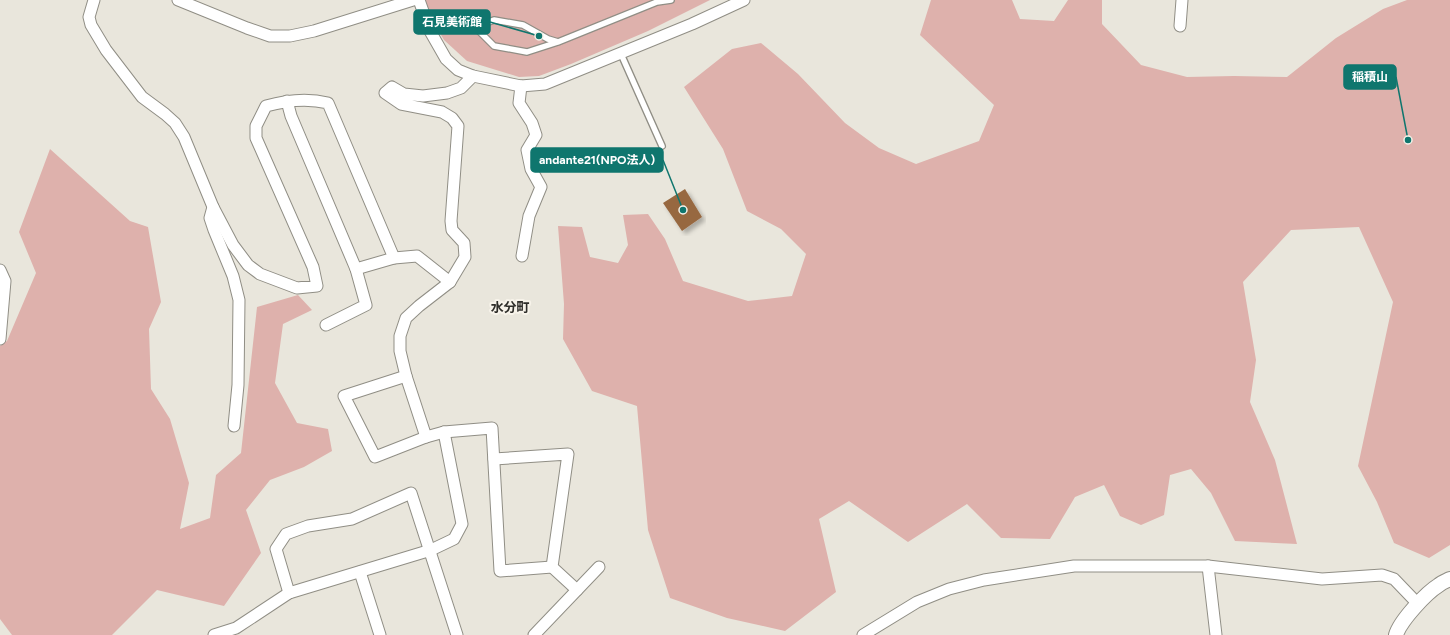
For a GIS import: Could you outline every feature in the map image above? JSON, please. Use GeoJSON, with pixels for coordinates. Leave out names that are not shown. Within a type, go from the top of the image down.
{"type":"FeatureCollection","features":[{"type":"Feature","properties":{"kind":"street"},"geometry":{"type":"LineString","coordinates":[[94,0],[89,17],[91,25],[106,50],[142,97],[166,114],[175,123],[184,137],[213,207],[233,245],[248,265],[260,274],[297,288],[317,286],[313,267],[256,138],[256,126],[266,106],[287,101],[314,99],[328,103],[394,258]]}},
{"type":"Feature","properties":{"kind":"street"},"geometry":{"type":"LineString","coordinates":[[178,0],[270,36],[290,36],[314,31],[413,0]]}},
{"type":"Feature","properties":{"kind":"street"},"geometry":{"type":"LineString","coordinates":[[419,0],[430,31],[446,59],[458,70],[473,76],[521,86],[545,84],[621,54],[744,0]]}},
{"type":"Feature","properties":{"kind":"street"},"geometry":{"type":"LineString","coordinates":[[1180,26],[1182,0]]}},
{"type":"Feature","properties":{"kind":"street"},"geometry":{"type":"LineString","coordinates":[[426,437],[406,376],[400,351],[400,336],[406,318],[450,282],[464,257],[464,244],[452,230],[451,221],[458,126],[452,118],[442,112],[401,104],[386,93],[392,86],[404,94],[423,96],[447,93],[461,88],[473,76]]}},
{"type":"Feature","properties":{"kind":"street"},"geometry":{"type":"LineString","coordinates":[[521,86],[519,103],[532,123],[536,135],[527,150],[531,169],[541,187],[529,216],[522,256]]}},
{"type":"Feature","properties":{"kind":"street"},"geometry":{"type":"LineString","coordinates":[[287,101],[291,116],[356,270],[366,305],[326,325]]}},
{"type":"Feature","properties":{"kind":"street"},"geometry":{"type":"LineString","coordinates":[[213,207],[210,218],[233,276],[239,300],[238,385],[234,426]]}},
{"type":"Feature","properties":{"kind":"street"},"geometry":{"type":"LineString","coordinates":[[356,270],[394,258],[417,256],[450,282]]}},
{"type":"Feature","properties":{"kind":"street"},"geometry":{"type":"LineString","coordinates":[[0,270],[5,281],[0,339]]}},
{"type":"Feature","properties":{"kind":"street"},"geometry":{"type":"LineString","coordinates":[[406,376],[344,396],[375,457],[426,437],[444,432],[492,428],[500,571],[552,567],[577,590]]}},
{"type":"Feature","properties":{"kind":"street"},"geometry":{"type":"LineString","coordinates":[[214,635],[236,628],[289,593],[430,550],[454,539],[462,524],[444,432]]}},
{"type":"Feature","properties":{"kind":"street"},"geometry":{"type":"LineString","coordinates":[[494,459],[568,454],[552,567]]}},
{"type":"Feature","properties":{"kind":"street"},"geometry":{"type":"LineString","coordinates":[[289,593],[276,549],[286,534],[308,526],[352,519],[411,493],[457,635]]}},
{"type":"Feature","properties":{"kind":"street"},"geometry":{"type":"LineString","coordinates":[[863,635],[917,602],[949,589],[984,580],[1074,566],[1208,566],[1322,580],[1382,575],[1394,580],[1418,604]]}},
{"type":"Feature","properties":{"kind":"street"},"geometry":{"type":"LineString","coordinates":[[1208,566],[1216,635]]}},
{"type":"Feature","properties":{"kind":"street"},"geometry":{"type":"LineString","coordinates":[[534,635],[599,567]]}},
{"type":"Feature","properties":{"kind":"street"},"geometry":{"type":"LineString","coordinates":[[360,572],[380,635]]}},
{"type":"Feature","properties":{"kind":"street"},"geometry":{"type":"LineString","coordinates":[[1396,635],[1398,630],[1418,604],[1439,585],[1450,579]]}},
{"type":"Feature","properties":{"kind":"lane"},"geometry":{"type":"LineString","coordinates":[[558,42],[548,39],[523,25],[494,20],[475,27],[494,46],[527,52],[558,42],[657,2],[671,0]]}},
{"type":"Feature","properties":{"kind":"lane"},"geometry":{"type":"LineString","coordinates":[[621,54],[662,146]]}},
{"type":"Feature","properties":{"kind":"shaded area"},"geometry":{"type":"Polygon","coordinates":[[[424,0],[710,0],[648,31],[571,64],[539,76],[519,77],[467,61],[444,40],[431,18],[424,0]]]}},
{"type":"Feature","properties":{"kind":"shaded area"},"geometry":{"type":"Polygon","coordinates":[[[931,0],[1012,0],[1020,19],[1054,21],[1068,0],[1102,0],[1102,24],[1141,65],[1187,77],[1287,77],[1336,38],[1383,9],[1407,0],[1450,0],[1450,545],[1429,558],[1394,543],[1377,502],[1358,466],[1393,302],[1359,227],[1291,230],[1243,282],[1256,360],[1250,402],[1275,460],[1297,544],[1235,541],[1211,493],[1191,469],[1170,475],[1164,515],[1141,525],[1120,516],[1104,485],[1075,497],[1050,539],[1001,538],[967,504],[908,542],[849,501],[819,519],[836,592],[785,631],[727,618],[670,598],[648,530],[637,406],[592,391],[563,339],[564,304],[558,226],[582,227],[590,257],[618,263],[628,245],[623,215],[648,214],[665,239],[683,281],[748,301],[792,296],[806,254],[781,229],[747,211],[723,149],[684,87],[732,49],[761,43],[798,74],[845,123],[879,148],[916,164],[979,141],[994,105],[920,35],[931,0]]]}},
{"type":"Feature","properties":{"kind":"shaded area"},"geometry":{"type":"Polygon","coordinates":[[[50,149],[130,221],[148,227],[161,302],[149,329],[151,389],[170,419],[189,483],[180,529],[210,518],[216,475],[241,453],[257,307],[298,295],[312,310],[283,324],[275,383],[297,423],[328,429],[332,451],[304,467],[270,480],[246,510],[261,553],[224,606],[157,590],[112,635],[12,635],[0,619],[0,346],[7,341],[36,273],[19,232],[50,149]]]}},
{"type":"Feature","properties":{"kind":"building"},"geometry":{"type":"Polygon","coordinates":[[[685,189],[702,217],[682,231],[663,203],[685,189]]]}},
{"type":"Feature","properties":{"kind":"place","name":"石見美術館"},"geometry":{"type":"Point","coordinates":[539,36]}},
{"type":"Feature","properties":{"kind":"place","name":"稲積山"},"geometry":{"type":"Point","coordinates":[1408,140]}},
{"type":"Feature","properties":{"kind":"place","name":"andante21(NPO法人)"},"geometry":{"type":"Point","coordinates":[683,210]}},
{"type":"Feature","properties":{"kind":"district","name":"水分町"},"geometry":{"type":"Point","coordinates":[510,307]}}]}
